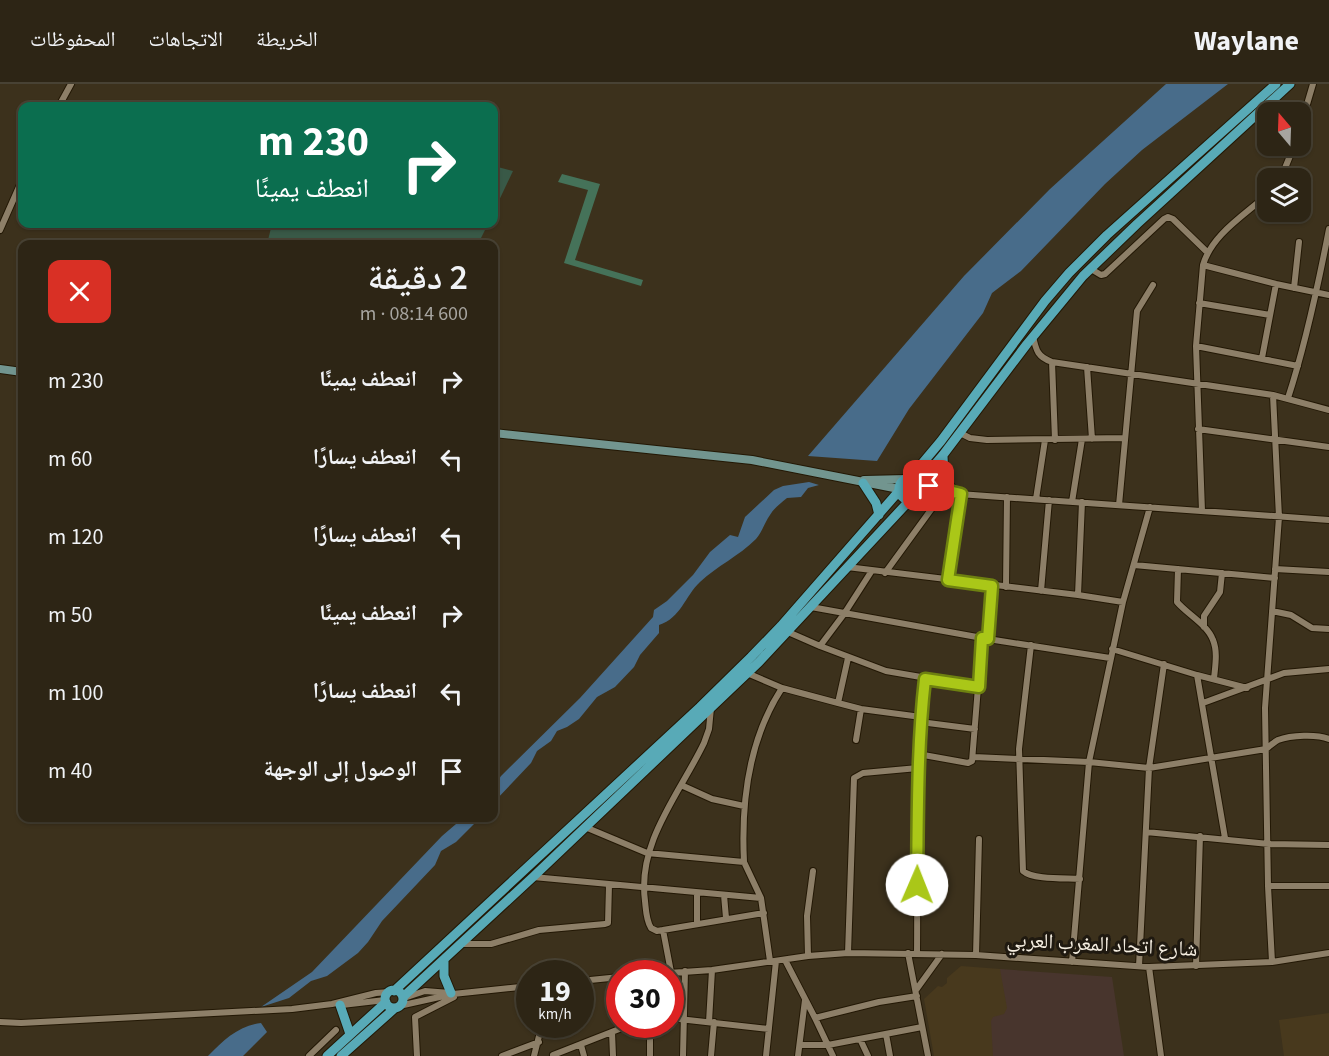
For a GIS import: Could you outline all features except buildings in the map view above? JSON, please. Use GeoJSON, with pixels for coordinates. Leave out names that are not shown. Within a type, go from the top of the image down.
{"type":"FeatureCollection","features":[{"type":"Feature","properties":{"kind":"main road"},"geometry":{"type":"LineString","coordinates":[[327,1056],[700,707],[781,626],[879,515],[899,490],[901,484],[941,441],[1045,302],[1076,266],[1107,235],[1276,84]]}},
{"type":"Feature","properties":{"kind":"main road"},"geometry":{"type":"LineString","coordinates":[[341,1056],[400,1003],[747,674],[920,493],[920,484],[944,456],[1033,336],[1091,269],[1290,84]]}},
{"type":"Feature","properties":{"kind":"main road"},"geometry":{"type":"LineString","coordinates":[[944,456],[944,478],[958,494]]}},
{"type":"Feature","properties":{"kind":"main road"},"geometry":{"type":"LineString","coordinates":[[908,479],[920,484]]}},
{"type":"Feature","properties":{"kind":"main road"},"geometry":{"type":"LineString","coordinates":[[860,482],[876,503],[879,515]]}},
{"type":"Feature","properties":{"kind":"main road"},"geometry":{"type":"LineString","coordinates":[[899,490],[903,497],[912,499]]}},
{"type":"Feature","properties":{"kind":"main road"},"geometry":{"type":"LineString","coordinates":[[444,960],[445,978],[452,994]]}},
{"type":"Feature","properties":{"kind":"main road"},"geometry":{"type":"LineString","coordinates":[[389,996],[400,993],[400,1003]]}},
{"type":"Feature","properties":{"kind":"main road"},"geometry":{"type":"LineString","coordinates":[[389,996],[388,1006],[400,1003]]}},
{"type":"Feature","properties":{"kind":"main road"},"geometry":{"type":"LineString","coordinates":[[336,1005],[350,1034]]}},
{"type":"Feature","properties":{"kind":"street"},"geometry":{"type":"LineString","coordinates":[[61,102],[71,84]]}},
{"type":"Feature","properties":{"kind":"street"},"geometry":{"type":"LineString","coordinates":[[1307,102],[1312,84]]}},
{"type":"Feature","properties":{"kind":"street"},"geometry":{"type":"LineString","coordinates":[[0,230],[18,189]]}},
{"type":"Feature","properties":{"kind":"street"},"geometry":{"type":"LineString","coordinates":[[1202,511],[1196,346],[1203,265],[1206,252],[1257,203]]}},
{"type":"Feature","properties":{"kind":"street"},"geometry":{"type":"LineString","coordinates":[[1091,269],[1101,275],[1106,274],[1168,217],[1173,219],[1206,252]]}},
{"type":"Feature","properties":{"kind":"street"},"geometry":{"type":"LineString","coordinates":[[1288,398],[1317,293],[1329,229]]}},
{"type":"Feature","properties":{"kind":"street"},"geometry":{"type":"LineString","coordinates":[[1294,288],[1299,242]]}},
{"type":"Feature","properties":{"kind":"street"},"geometry":{"type":"LineString","coordinates":[[1203,265],[1329,295]]}},
{"type":"Feature","properties":{"kind":"street"},"geometry":{"type":"LineString","coordinates":[[1263,358],[1276,284]]}},
{"type":"Feature","properties":{"kind":"street"},"geometry":{"type":"LineString","coordinates":[[1119,505],[1137,311],[1153,285]]}},
{"type":"Feature","properties":{"kind":"street"},"geometry":{"type":"LineString","coordinates":[[1199,303],[1270,315]]}},
{"type":"Feature","properties":{"kind":"street"},"geometry":{"type":"LineString","coordinates":[[1033,336],[1036,351],[1041,358],[1052,362],[1273,395],[1329,410]]}},
{"type":"Feature","properties":{"kind":"street"},"geometry":{"type":"LineString","coordinates":[[1196,346],[1298,366]]}},
{"type":"Feature","properties":{"kind":"street"},"geometry":{"type":"LineString","coordinates":[[1052,362],[1054,440]]}},
{"type":"Feature","properties":{"kind":"street"},"geometry":{"type":"LineString","coordinates":[[1087,367],[1092,439]]}},
{"type":"Feature","properties":{"kind":"street"},"geometry":{"type":"LineString","coordinates":[[0,369],[18,371]]}},
{"type":"Feature","properties":{"kind":"street"},"geometry":{"type":"LineString","coordinates":[[1272,962],[1268,886],[1265,708],[1279,517],[1273,395]]}},
{"type":"Feature","properties":{"kind":"street"},"geometry":{"type":"LineString","coordinates":[[1198,429],[1329,447]]}},
{"type":"Feature","properties":{"kind":"street"},"geometry":{"type":"LineString","coordinates":[[498,433],[752,460],[899,490]]}},
{"type":"Feature","properties":{"kind":"street"},"geometry":{"type":"LineString","coordinates":[[960,433],[970,438],[987,440],[1125,438]]}},
{"type":"Feature","properties":{"kind":"street"},"geometry":{"type":"LineString","coordinates":[[1072,502],[1082,439]]}},
{"type":"Feature","properties":{"kind":"street"},"geometry":{"type":"LineString","coordinates":[[1036,499],[1045,440]]}},
{"type":"Feature","properties":{"kind":"street"},"geometry":{"type":"LineString","coordinates":[[860,482],[908,479]]}},
{"type":"Feature","properties":{"kind":"street"},"geometry":{"type":"LineString","coordinates":[[920,484],[958,494]]}},
{"type":"Feature","properties":{"kind":"street"},"geometry":{"type":"LineString","coordinates":[[912,499],[958,494],[1329,520]]}},
{"type":"Feature","properties":{"kind":"street"},"geometry":{"type":"LineString","coordinates":[[948,580],[958,494]]}},
{"type":"Feature","properties":{"kind":"street"},"geometry":{"type":"LineString","coordinates":[[885,573],[941,495]]}},
{"type":"Feature","properties":{"kind":"street"},"geometry":{"type":"LineString","coordinates":[[1006,587],[1007,497]]}},
{"type":"Feature","properties":{"kind":"street"},"geometry":{"type":"LineString","coordinates":[[1041,591],[1048,500]]}},
{"type":"Feature","properties":{"kind":"street"},"geometry":{"type":"LineString","coordinates":[[1078,595],[1082,502]]}},
{"type":"Feature","properties":{"kind":"street"},"geometry":{"type":"LineString","coordinates":[[1072,962],[1089,762],[1123,602],[1150,507]]}},
{"type":"Feature","properties":{"kind":"street"},"geometry":{"type":"LineString","coordinates":[[1134,565],[1275,579]]}},
{"type":"Feature","properties":{"kind":"street"},"geometry":{"type":"LineString","coordinates":[[847,567],[871,572],[1123,602]]}},
{"type":"Feature","properties":{"kind":"street"},"geometry":{"type":"LineString","coordinates":[[1178,569],[1177,602],[1204,627],[1213,639],[1214,679]]}},
{"type":"Feature","properties":{"kind":"street"},"geometry":{"type":"LineString","coordinates":[[1275,569],[1329,572]]}},
{"type":"Feature","properties":{"kind":"street"},"geometry":{"type":"LineString","coordinates":[[820,646],[871,572]]}},
{"type":"Feature","properties":{"kind":"street"},"geometry":{"type":"LineString","coordinates":[[1204,627],[1204,616],[1220,592],[1221,573]]}},
{"type":"Feature","properties":{"kind":"street"},"geometry":{"type":"LineString","coordinates":[[918,754],[968,763],[974,757],[979,687],[992,586]]}},
{"type":"Feature","properties":{"kind":"street"},"geometry":{"type":"LineString","coordinates":[[811,607],[1110,658]]}},
{"type":"Feature","properties":{"kind":"street"},"geometry":{"type":"LineString","coordinates":[[1272,611],[1291,615],[1312,628],[1329,629]]}},
{"type":"Feature","properties":{"kind":"street"},"geometry":{"type":"LineString","coordinates":[[788,632],[848,658],[886,671],[979,687]]}},
{"type":"Feature","properties":{"kind":"street"},"geometry":{"type":"LineString","coordinates":[[1032,645],[1019,758],[1024,872],[1038,876],[1080,879]]}},
{"type":"Feature","properties":{"kind":"street"},"geometry":{"type":"LineString","coordinates":[[1112,649],[1247,688]]}},
{"type":"Feature","properties":{"kind":"street"},"geometry":{"type":"LineString","coordinates":[[838,703],[848,658]]}},
{"type":"Feature","properties":{"kind":"street"},"geometry":{"type":"LineString","coordinates":[[1139,966],[1149,768],[1164,664]]}},
{"type":"Feature","properties":{"kind":"street"},"geometry":{"type":"LineString","coordinates":[[1203,703],[1284,673],[1329,669]]}},
{"type":"Feature","properties":{"kind":"street"},"geometry":{"type":"LineString","coordinates":[[747,674],[782,688],[861,709],[975,729]]}},
{"type":"Feature","properties":{"kind":"street"},"geometry":{"type":"LineString","coordinates":[[1197,675],[1213,756],[1225,838]]}},
{"type":"Feature","properties":{"kind":"street"},"geometry":{"type":"LineString","coordinates":[[916,953],[918,754],[925,679]]}},
{"type":"Feature","properties":{"kind":"street"},"geometry":{"type":"LineString","coordinates":[[766,1056],[773,961],[761,898],[744,862],[744,806],[748,772],[753,755],[767,717],[782,688]]}},
{"type":"Feature","properties":{"kind":"street"},"geometry":{"type":"LineString","coordinates":[[711,708],[709,729],[704,742],[654,835],[647,853],[643,888],[650,927],[655,931],[663,930],[764,912]]}},
{"type":"Feature","properties":{"kind":"street"},"geometry":{"type":"LineString","coordinates":[[856,740],[861,709]]}},
{"type":"Feature","properties":{"kind":"street"},"geometry":{"type":"LineString","coordinates":[[974,757],[1089,762],[1149,768],[1266,749],[1278,740],[1284,739],[1315,736],[1329,739]]}},
{"type":"Feature","properties":{"kind":"street"},"geometry":{"type":"LineString","coordinates":[[848,953],[854,778],[862,773],[918,768]]}},
{"type":"Feature","properties":{"kind":"street"},"geometry":{"type":"LineString","coordinates":[[681,785],[712,799],[744,806]]}},
{"type":"Feature","properties":{"kind":"street"},"geometry":{"type":"LineString","coordinates":[[585,827],[647,853],[744,862]]}},
{"type":"Feature","properties":{"kind":"street"},"geometry":{"type":"LineString","coordinates":[[1146,832],[1269,844],[1329,844]]}},
{"type":"Feature","properties":{"kind":"street"},"geometry":{"type":"LineString","coordinates":[[1196,966],[1200,836]]}},
{"type":"Feature","properties":{"kind":"street"},"geometry":{"type":"LineString","coordinates":[[976,955],[979,839]]}},
{"type":"Feature","properties":{"kind":"street"},"geometry":{"type":"LineString","coordinates":[[808,956],[807,916],[813,871]]}},
{"type":"Feature","properties":{"kind":"street"},"geometry":{"type":"LineString","coordinates":[[533,877],[761,898]]}},
{"type":"Feature","properties":{"kind":"street"},"geometry":{"type":"LineString","coordinates":[[461,944],[491,944],[539,930],[608,923],[609,885]]}},
{"type":"Feature","properties":{"kind":"street"},"geometry":{"type":"LineString","coordinates":[[1268,886],[1329,886]]}},
{"type":"Feature","properties":{"kind":"street"},"geometry":{"type":"LineString","coordinates":[[697,893],[697,923]]}},
{"type":"Feature","properties":{"kind":"street"},"geometry":{"type":"LineString","coordinates":[[724,895],[726,918]]}},
{"type":"Feature","properties":{"kind":"street"},"geometry":{"type":"LineString","coordinates":[[663,930],[669,960]]}},
{"type":"Feature","properties":{"kind":"street","name":"شارع اتحاد المغرب العربي"},"geometry":{"type":"LineString","coordinates":[[685,971],[712,970],[808,956],[848,953],[976,955],[1149,967],[1272,962],[1329,953]]}},
{"type":"Feature","properties":{"kind":"street"},"geometry":{"type":"LineString","coordinates":[[908,953],[927,1056]]}},
{"type":"Feature","properties":{"kind":"street"},"geometry":{"type":"LineString","coordinates":[[815,1018],[916,993],[942,954]]}},
{"type":"Feature","properties":{"kind":"street"},"geometry":{"type":"LineString","coordinates":[[785,960],[832,1056]]}},
{"type":"Feature","properties":{"kind":"street"},"geometry":{"type":"LineString","coordinates":[[1149,967],[1161,1056]]}},
{"type":"Feature","properties":{"kind":"street"},"geometry":{"type":"LineString","coordinates":[[711,1056],[712,970]]}},
{"type":"Feature","properties":{"kind":"street"},"geometry":{"type":"LineString","coordinates":[[684,994],[685,971]]}},
{"type":"Feature","properties":{"kind":"street"},"geometry":{"type":"LineString","coordinates":[[400,1003],[452,994],[516,987]]}},
{"type":"Feature","properties":{"kind":"street"},"geometry":{"type":"LineString","coordinates":[[0,1022],[233,1014],[336,1005],[376,993],[389,996]]}},
{"type":"Feature","properties":{"kind":"street"},"geometry":{"type":"LineString","coordinates":[[417,1056],[415,1017],[462,993]]}},
{"type":"Feature","properties":{"kind":"street"},"geometry":{"type":"LineString","coordinates":[[798,1056],[805,998]]}},
{"type":"Feature","properties":{"kind":"street"},"geometry":{"type":"LineString","coordinates":[[684,1018],[769,1029]]}},
{"type":"Feature","properties":{"kind":"street"},"geometry":{"type":"LineString","coordinates":[[800,1045],[828,1045],[922,1027]]}},
{"type":"Feature","properties":{"kind":"street"},"geometry":{"type":"LineString","coordinates":[[309,1056],[336,1030]]}},
{"type":"Feature","properties":{"kind":"street"},"geometry":{"type":"LineString","coordinates":[[553,1055],[606,1034]]}},
{"type":"Feature","properties":{"kind":"street"},"geometry":{"type":"LineString","coordinates":[[886,1034],[890,1056]]}},
{"type":"Feature","properties":{"kind":"street"},"geometry":{"type":"LineString","coordinates":[[534,1056],[540,1038]]}},
{"type":"Feature","properties":{"kind":"street"},"geometry":{"type":"LineString","coordinates":[[612,1038],[613,1056]]}},
{"type":"Feature","properties":{"kind":"street"},"geometry":{"type":"LineString","coordinates":[[650,1038],[650,1056]]}},
{"type":"Feature","properties":{"kind":"street"},"geometry":{"type":"LineString","coordinates":[[683,1038],[683,1056]]}},
{"type":"Feature","properties":{"kind":"street"},"geometry":{"type":"LineString","coordinates":[[860,1039],[868,1056]]}},
{"type":"Feature","properties":{"kind":"street"},"geometry":{"type":"LineString","coordinates":[[502,1056],[539,1042]]}},
{"type":"Feature","properties":{"kind":"street"},"geometry":{"type":"LineString","coordinates":[[581,1044],[584,1056]]}},
{"type":"Feature","properties":{"kind":"shaded area"},"geometry":{"type":"Polygon","coordinates":[[[961,966],[1000,969],[1124,1056],[934,1056],[924,999],[938,986],[942,987],[947,983],[947,978],[961,966]]]}},
{"type":"Feature","properties":{"kind":"shaded area"},"geometry":{"type":"Polygon","coordinates":[[[1000,969],[1112,977],[1124,1056],[993,1056],[991,1021],[993,1017],[1004,1014],[1007,1008],[1000,969]]]}},
{"type":"Feature","properties":{"kind":"shaded area"},"geometry":{"type":"Polygon","coordinates":[[[1329,1013],[1329,1056],[1284,1056],[1279,1020],[1329,1013]]]}},
{"type":"Feature","properties":{"kind":"green space"},"geometry":{"type":"Polygon","coordinates":[[[498,167],[513,171],[498,203],[498,167]]]}},
{"type":"Feature","properties":{"kind":"green space"},"geometry":{"type":"Polygon","coordinates":[[[562,174],[600,184],[575,260],[643,280],[641,286],[564,263],[588,190],[558,182],[562,174]]]}},
{"type":"Feature","properties":{"kind":"green space"},"geometry":{"type":"Polygon","coordinates":[[[271,228],[486,228],[480,240],[268,240],[271,228]]]}},
{"type":"Feature","properties":{"kind":"water"},"geometry":{"type":"Polygon","coordinates":[[[1166,84],[1228,84],[1142,150],[1105,184],[1021,271],[992,293],[983,313],[909,409],[877,461],[808,456],[964,276],[1050,189],[1166,84]]]}},
{"type":"Feature","properties":{"kind":"water"},"geometry":{"type":"Polygon","coordinates":[[[809,482],[819,485],[808,488],[801,497],[787,498],[768,518],[756,539],[700,582],[678,612],[659,625],[659,633],[640,655],[634,667],[615,687],[597,697],[579,719],[557,731],[551,741],[537,751],[531,763],[498,798],[498,780],[501,776],[580,698],[653,617],[654,610],[667,601],[693,575],[710,552],[730,535],[738,537],[745,517],[774,490],[783,486],[809,482]]]}},
{"type":"Feature","properties":{"kind":"water"},"geometry":{"type":"Polygon","coordinates":[[[458,822],[476,822],[456,842],[441,851],[435,865],[382,921],[358,953],[327,976],[311,981],[289,998],[261,1007],[312,972],[442,836],[458,822]]]}},
{"type":"Feature","properties":{"kind":"water"},"geometry":{"type":"Polygon","coordinates":[[[261,1023],[267,1032],[243,1056],[208,1056],[238,1031],[261,1023]]]}},
{"type":"Feature","properties":{"kind":"route"},"geometry":{"type":"LineString","coordinates":[[917,885],[918,768],[925,679],[979,687],[982,638],[988,639],[992,586],[948,580],[961,494],[929,486]]}}]}
